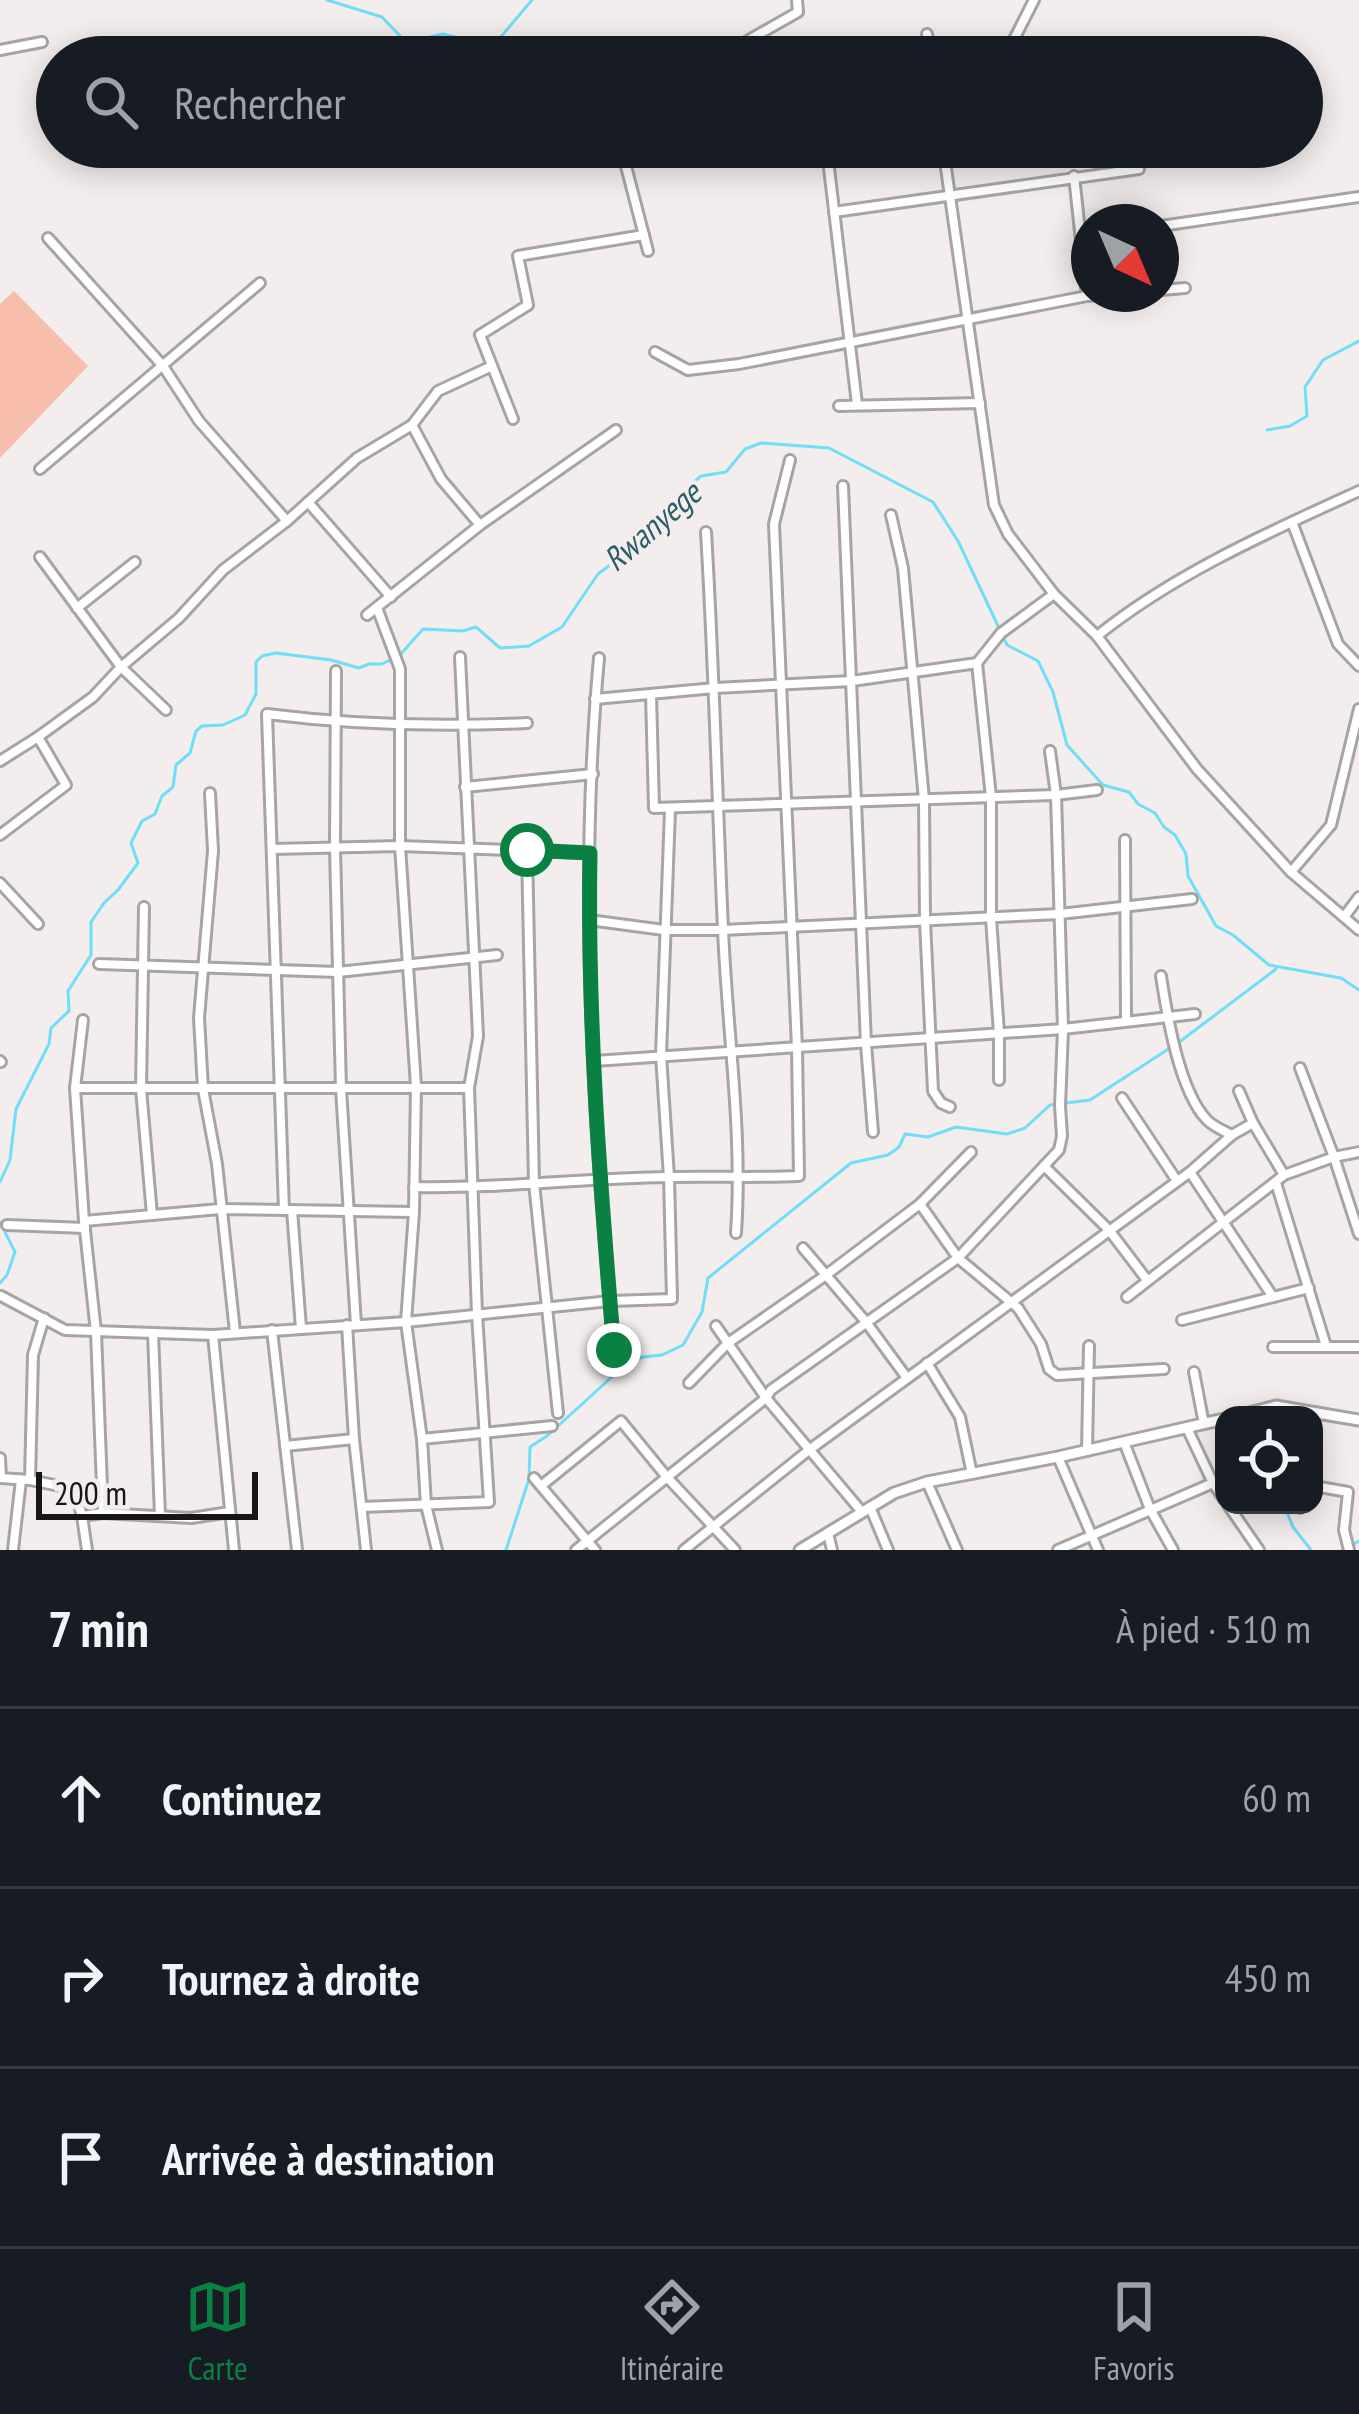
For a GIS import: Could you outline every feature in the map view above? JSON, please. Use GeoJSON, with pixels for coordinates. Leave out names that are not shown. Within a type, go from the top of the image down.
{"type":"FeatureCollection","features":[{"type":"Feature","properties":{"kind":"street"},"geometry":{"type":"LineString","coordinates":[[755,36],[798,12],[797,0]]}},
{"type":"Feature","properties":{"kind":"street"},"geometry":{"type":"LineString","coordinates":[[1016,36],[1034,0]]}},
{"type":"Feature","properties":{"kind":"street"},"geometry":{"type":"LineString","coordinates":[[0,50],[36,43]]}},
{"type":"Feature","properties":{"kind":"street"},"geometry":{"type":"LineString","coordinates":[[626,168],[648,251]]}},
{"type":"Feature","properties":{"kind":"street"},"geometry":{"type":"LineString","coordinates":[[828,168],[857,404]]}},
{"type":"Feature","properties":{"kind":"street"},"geometry":{"type":"LineString","coordinates":[[947,168],[994,505],[1009,534],[1054,594],[1096,636],[1197,769],[1292,872],[1359,930]]}},
{"type":"Feature","properties":{"kind":"street"},"geometry":{"type":"LineString","coordinates":[[834,212],[1139,169]]}},
{"type":"Feature","properties":{"kind":"street"},"geometry":{"type":"LineString","coordinates":[[1074,176],[1079,204]]}},
{"type":"Feature","properties":{"kind":"street"},"geometry":{"type":"LineString","coordinates":[[1179,223],[1359,197]]}},
{"type":"Feature","properties":{"kind":"street"},"geometry":{"type":"LineString","coordinates":[[513,419],[480,335],[528,305],[518,256],[644,235]]}},
{"type":"Feature","properties":{"kind":"street"},"geometry":{"type":"LineString","coordinates":[[48,238],[163,366],[199,421],[287,521]]}},
{"type":"Feature","properties":{"kind":"street"},"geometry":{"type":"LineString","coordinates":[[40,469],[260,283]]}},
{"type":"Feature","properties":{"kind":"street"},"geometry":{"type":"LineString","coordinates":[[1179,288],[1185,288]]}},
{"type":"Feature","properties":{"kind":"street"},"geometry":{"type":"LineString","coordinates":[[655,352],[688,370],[739,364],[1071,299]]}},
{"type":"Feature","properties":{"kind":"street"},"geometry":{"type":"LineString","coordinates":[[0,760],[93,698],[223,571],[357,458],[412,425],[439,391],[492,366]]}},
{"type":"Feature","properties":{"kind":"street"},"geometry":{"type":"LineString","coordinates":[[839,406],[980,403]]}},
{"type":"Feature","properties":{"kind":"street"},"geometry":{"type":"LineString","coordinates":[[412,425],[441,479],[480,525]]}},
{"type":"Feature","properties":{"kind":"street"},"geometry":{"type":"LineString","coordinates":[[367,615],[480,525],[616,430]]}},
{"type":"Feature","properties":{"kind":"street"},"geometry":{"type":"LineString","coordinates":[[414,1187],[799,1175],[774,524],[790,460]]}},
{"type":"Feature","properties":{"kind":"street"},"geometry":{"type":"LineString","coordinates":[[843,486],[873,1132]]}},
{"type":"Feature","properties":{"kind":"street"},"geometry":{"type":"LineString","coordinates":[[1096,636],[1138,603],[1359,491]]}},
{"type":"Feature","properties":{"kind":"street"},"geometry":{"type":"LineString","coordinates":[[308,502],[391,597]]}},
{"type":"Feature","properties":{"kind":"street"},"geometry":{"type":"LineString","coordinates":[[891,515],[903,568],[923,800],[933,1091],[950,1107]]}},
{"type":"Feature","properties":{"kind":"street"},"geometry":{"type":"LineString","coordinates":[[1292,521],[1338,644],[1359,666]]}},
{"type":"Feature","properties":{"kind":"street"},"geometry":{"type":"LineString","coordinates":[[706,532],[723,929],[740,1179],[736,1233]]}},
{"type":"Feature","properties":{"kind":"street"},"geometry":{"type":"LineString","coordinates":[[40,557],[121,668],[166,710]]}},
{"type":"Feature","properties":{"kind":"street"},"geometry":{"type":"LineString","coordinates":[[77,608],[135,562]]}},
{"type":"Feature","properties":{"kind":"street"},"geometry":{"type":"LineString","coordinates":[[596,699],[852,681],[977,663],[1001,633],[1054,594]]}},
{"type":"Feature","properties":{"kind":"street"},"geometry":{"type":"LineString","coordinates":[[377,608],[400,668],[400,846],[416,1086],[406,1322],[422,1439],[425,1505],[437,1550]]}},
{"type":"Feature","properties":{"kind":"street"},"geometry":{"type":"LineString","coordinates":[[362,1507],[489,1502],[472,1188],[469,1088],[478,1036],[460,657]]}},
{"type":"Feature","properties":{"kind":"street"},"geometry":{"type":"LineString","coordinates":[[599,658],[590,920],[599,1180],[614,1350]]}},
{"type":"Feature","properties":{"kind":"street"},"geometry":{"type":"LineString","coordinates":[[977,663],[991,796],[999,1080]]}},
{"type":"Feature","properties":{"kind":"street"},"geometry":{"type":"LineString","coordinates":[[336,671],[341,1089],[351,1211],[354,1439],[366,1550]]}},
{"type":"Feature","properties":{"kind":"street"},"geometry":{"type":"LineString","coordinates":[[651,694],[654,808],[1096,790]]}},
{"type":"Feature","properties":{"kind":"street"},"geometry":{"type":"LineString","coordinates":[[1292,872],[1330,825],[1359,709]]}},
{"type":"Feature","properties":{"kind":"street"},"geometry":{"type":"LineString","coordinates":[[301,1328],[278,1089],[267,714],[335,723],[527,723]]}},
{"type":"Feature","properties":{"kind":"street"},"geometry":{"type":"LineString","coordinates":[[0,835],[66,785],[38,737]]}},
{"type":"Feature","properties":{"kind":"street"},"geometry":{"type":"LineString","coordinates":[[576,1550],[591,1546],[666,1476],[771,1390],[958,1258],[1059,1150],[1064,1029],[1056,795],[1050,752]]}},
{"type":"Feature","properties":{"kind":"street"},"geometry":{"type":"LineString","coordinates":[[465,787],[593,774]]}},
{"type":"Feature","properties":{"kind":"street"},"geometry":{"type":"LineString","coordinates":[[210,793],[213,851],[199,1018],[203,1089],[217,1164],[235,1332]]}},
{"type":"Feature","properties":{"kind":"street"},"geometry":{"type":"LineString","coordinates":[[1,1296],[64,1330],[213,1335],[610,1301],[672,1300],[661,1055],[670,810]]}},
{"type":"Feature","properties":{"kind":"street"},"geometry":{"type":"LineString","coordinates":[[1125,840],[1126,1020]]}},
{"type":"Feature","properties":{"kind":"street"},"geometry":{"type":"LineString","coordinates":[[272,849],[400,846],[590,853]]}},
{"type":"Feature","properties":{"kind":"street"},"geometry":{"type":"LineString","coordinates":[[527,850],[534,1183],[558,1413]]}},
{"type":"Feature","properties":{"kind":"street"},"geometry":{"type":"LineString","coordinates":[[0,883],[38,924]]}},
{"type":"Feature","properties":{"kind":"street"},"geometry":{"type":"LineString","coordinates":[[1344,917],[1359,897]]}},
{"type":"Feature","properties":{"kind":"street"},"geometry":{"type":"LineString","coordinates":[[590,920],[664,930],[793,927],[1060,914],[1192,899]]}},
{"type":"Feature","properties":{"kind":"street"},"geometry":{"type":"LineString","coordinates":[[144,907],[140,1088],[152,1215]]}},
{"type":"Feature","properties":{"kind":"street"},"geometry":{"type":"LineString","coordinates":[[100,964],[338,972],[497,955]]}},
{"type":"Feature","properties":{"kind":"street"},"geometry":{"type":"LineString","coordinates":[[1161,976],[1171,1035],[1192,1094],[1207,1120],[1232,1135]]}},
{"type":"Feature","properties":{"kind":"street"},"geometry":{"type":"LineString","coordinates":[[594,1061],[1064,1029],[1195,1014]]}},
{"type":"Feature","properties":{"kind":"street"},"geometry":{"type":"LineString","coordinates":[[83,1020],[75,1088],[96,1332],[103,1513]]}},
{"type":"Feature","properties":{"kind":"street"},"geometry":{"type":"LineString","coordinates":[[1300,1068],[1359,1234]]}},
{"type":"Feature","properties":{"kind":"street"},"geometry":{"type":"LineString","coordinates":[[75,1088],[469,1088]]}},
{"type":"Feature","properties":{"kind":"street"},"geometry":{"type":"LineString","coordinates":[[1238,1091],[1280,1179],[1326,1346]]}},
{"type":"Feature","properties":{"kind":"street"},"geometry":{"type":"LineString","coordinates":[[1123,1098],[1177,1180]]}},
{"type":"Feature","properties":{"kind":"street"},"geometry":{"type":"LineString","coordinates":[[684,1550],[809,1450],[1253,1123]]}},
{"type":"Feature","properties":{"kind":"street"},"geometry":{"type":"LineString","coordinates":[[1127,1297],[1280,1179],[1359,1152]]}},
{"type":"Feature","properties":{"kind":"street"},"geometry":{"type":"LineString","coordinates":[[689,1383],[728,1343],[920,1204],[970,1153]]}},
{"type":"Feature","properties":{"kind":"street"},"geometry":{"type":"LineString","coordinates":[[1044,1166],[1109,1230],[1148,1281]]}},
{"type":"Feature","properties":{"kind":"street"},"geometry":{"type":"LineString","coordinates":[[1190,1172],[1273,1297]]}},
{"type":"Feature","properties":{"kind":"street"},"geometry":{"type":"LineString","coordinates":[[920,1204],[958,1258],[1018,1307],[1041,1344],[1049,1370],[1057,1375],[1164,1369]]}},
{"type":"Feature","properties":{"kind":"street"},"geometry":{"type":"LineString","coordinates":[[7,1225],[84,1224],[220,1209],[414,1212]]}},
{"type":"Feature","properties":{"kind":"street"},"geometry":{"type":"LineString","coordinates":[[803,1248],[907,1378]]}},
{"type":"Feature","properties":{"kind":"street"},"geometry":{"type":"LineString","coordinates":[[1182,1321],[1309,1288]]}},
{"type":"Feature","properties":{"kind":"street"},"geometry":{"type":"LineString","coordinates":[[13,1550],[26,1480],[33,1355],[44,1318]]}},
{"type":"Feature","properties":{"kind":"street"},"geometry":{"type":"LineString","coordinates":[[716,1326],[766,1398],[866,1509],[888,1550]]}},
{"type":"Feature","properties":{"kind":"street"},"geometry":{"type":"LineString","coordinates":[[272,1330],[296,1550]]}},
{"type":"Feature","properties":{"kind":"street"},"geometry":{"type":"LineString","coordinates":[[153,1333],[160,1516]]}},
{"type":"Feature","properties":{"kind":"street"},"geometry":{"type":"LineString","coordinates":[[213,1335],[234,1550]]}},
{"type":"Feature","properties":{"kind":"street"},"geometry":{"type":"LineString","coordinates":[[1087,1450],[1090,1346]]}},
{"type":"Feature","properties":{"kind":"street"},"geometry":{"type":"LineString","coordinates":[[1273,1346],[1359,1347]]}},
{"type":"Feature","properties":{"kind":"street"},"geometry":{"type":"LineString","coordinates":[[927,1363],[960,1417],[972,1474]]}},
{"type":"Feature","properties":{"kind":"street"},"geometry":{"type":"LineString","coordinates":[[1194,1372],[1204,1424]]}},
{"type":"Feature","properties":{"kind":"street"},"geometry":{"type":"LineString","coordinates":[[1323,1416],[1359,1420]]}},
{"type":"Feature","properties":{"kind":"street"},"geometry":{"type":"LineString","coordinates":[[591,1546],[537,1482],[621,1421],[735,1550]]}},
{"type":"Feature","properties":{"kind":"street"},"geometry":{"type":"LineString","coordinates":[[800,1550],[894,1493],[927,1482],[1215,1421]]}},
{"type":"Feature","properties":{"kind":"street"},"geometry":{"type":"LineString","coordinates":[[422,1439],[552,1426]]}},
{"type":"Feature","properties":{"kind":"street"},"geometry":{"type":"LineString","coordinates":[[1187,1428],[1215,1486]]}},
{"type":"Feature","properties":{"kind":"street"},"geometry":{"type":"LineString","coordinates":[[285,1447],[354,1439]]}},
{"type":"Feature","properties":{"kind":"street"},"geometry":{"type":"LineString","coordinates":[[1124,1442],[1150,1510],[1173,1550]]}},
{"type":"Feature","properties":{"kind":"street"},"geometry":{"type":"LineString","coordinates":[[1058,1457],[1098,1550]]}},
{"type":"Feature","properties":{"kind":"street"},"geometry":{"type":"LineString","coordinates":[[0,1458],[0,1478],[74,1489],[86,1550]]}},
{"type":"Feature","properties":{"kind":"street"},"geometry":{"type":"LineString","coordinates":[[927,1482],[957,1550]]}},
{"type":"Feature","properties":{"kind":"street"},"geometry":{"type":"LineString","coordinates":[[1058,1550],[1213,1483]]}},
{"type":"Feature","properties":{"kind":"street"},"geometry":{"type":"LineString","coordinates":[[1323,1488],[1348,1492],[1344,1530],[1349,1550]]}},
{"type":"Feature","properties":{"kind":"street"},"geometry":{"type":"LineString","coordinates":[[82,1516],[191,1518],[230,1512]]}},
{"type":"Feature","properties":{"kind":"street"},"geometry":{"type":"LineString","coordinates":[[1234,1514],[1259,1550]]}},
{"type":"Feature","properties":{"kind":"street"},"geometry":{"type":"LineString","coordinates":[[828,1533],[832,1550]]}},
{"type":"Feature","properties":{"kind":"shaded area"},"geometry":{"type":"Polygon","coordinates":[[[14,291],[88,366],[0,458],[0,304],[14,291]]]}},
{"type":"Feature","properties":{"kind":"waterway"},"geometry":{"type":"LineString","coordinates":[[327,0],[382,17],[400,36]]}},
{"type":"Feature","properties":{"kind":"waterway"},"geometry":{"type":"LineString","coordinates":[[502,36],[532,0]]}},
{"type":"Feature","properties":{"kind":"waterway"},"geometry":{"type":"LineString","coordinates":[[434,36],[451,36]]}},
{"type":"Feature","properties":{"kind":"waterway"},"geometry":{"type":"LineString","coordinates":[[1267,430],[1290,426],[1307,416],[1305,387],[1323,360],[1359,341]]}},
{"type":"Feature","properties":{"kind":"waterway","name":"Rwanyege"},"geometry":{"type":"LineString","coordinates":[[0,1182],[10,1160],[16,1109],[49,1044],[51,1028],[69,1011],[68,991],[91,955],[91,922],[138,863],[131,843],[142,821],[155,814],[162,796],[173,787],[176,765],[190,753],[196,731],[245,715],[256,694],[256,662],[262,656],[276,653],[359,668],[400,655],[423,629],[476,627],[500,648],[529,646],[562,627],[598,574],[627,552],[644,530],[682,505],[694,482],[701,476],[726,472],[745,449],[761,443],[829,448],[933,502],[958,541],[999,628]]}},
{"type":"Feature","properties":{"kind":"waterway","name":"Rwanyege"},"geometry":{"type":"LineString","coordinates":[[1003,637],[1007,645],[1038,661],[1053,692],[1067,745],[1103,785],[1129,792],[1175,835],[1186,854],[1188,876],[1216,926],[1269,965],[1341,978],[1359,990]]}},
{"type":"Feature","properties":{"kind":"waterway"},"geometry":{"type":"LineString","coordinates":[[1178,1043],[1276,969]]}},
{"type":"Feature","properties":{"kind":"waterway"},"geometry":{"type":"LineString","coordinates":[[506,1550],[529,1479],[530,1447],[626,1364],[683,1345],[702,1312],[708,1278],[851,1163],[888,1155],[905,1134],[928,1137],[956,1127],[1007,1134],[1025,1128],[1050,1105],[1090,1100],[1170,1048]]}},
{"type":"Feature","properties":{"kind":"waterway","name":"Rwanyege"},"geometry":{"type":"LineString","coordinates":[[0,1222],[15,1252],[0,1283]]}},
{"type":"Feature","properties":{"kind":"waterway"},"geometry":{"type":"LineString","coordinates":[[1288,1514],[1311,1550]]}},
{"type":"Feature","properties":{"kind":"waterway"},"geometry":{"type":"LineString","coordinates":[[1342,1550],[1359,1541]]}},
{"type":"Feature","properties":{"kind":"route"},"geometry":{"type":"LineString","coordinates":[[527,850],[590,853],[599,1180],[614,1350]]}}]}
